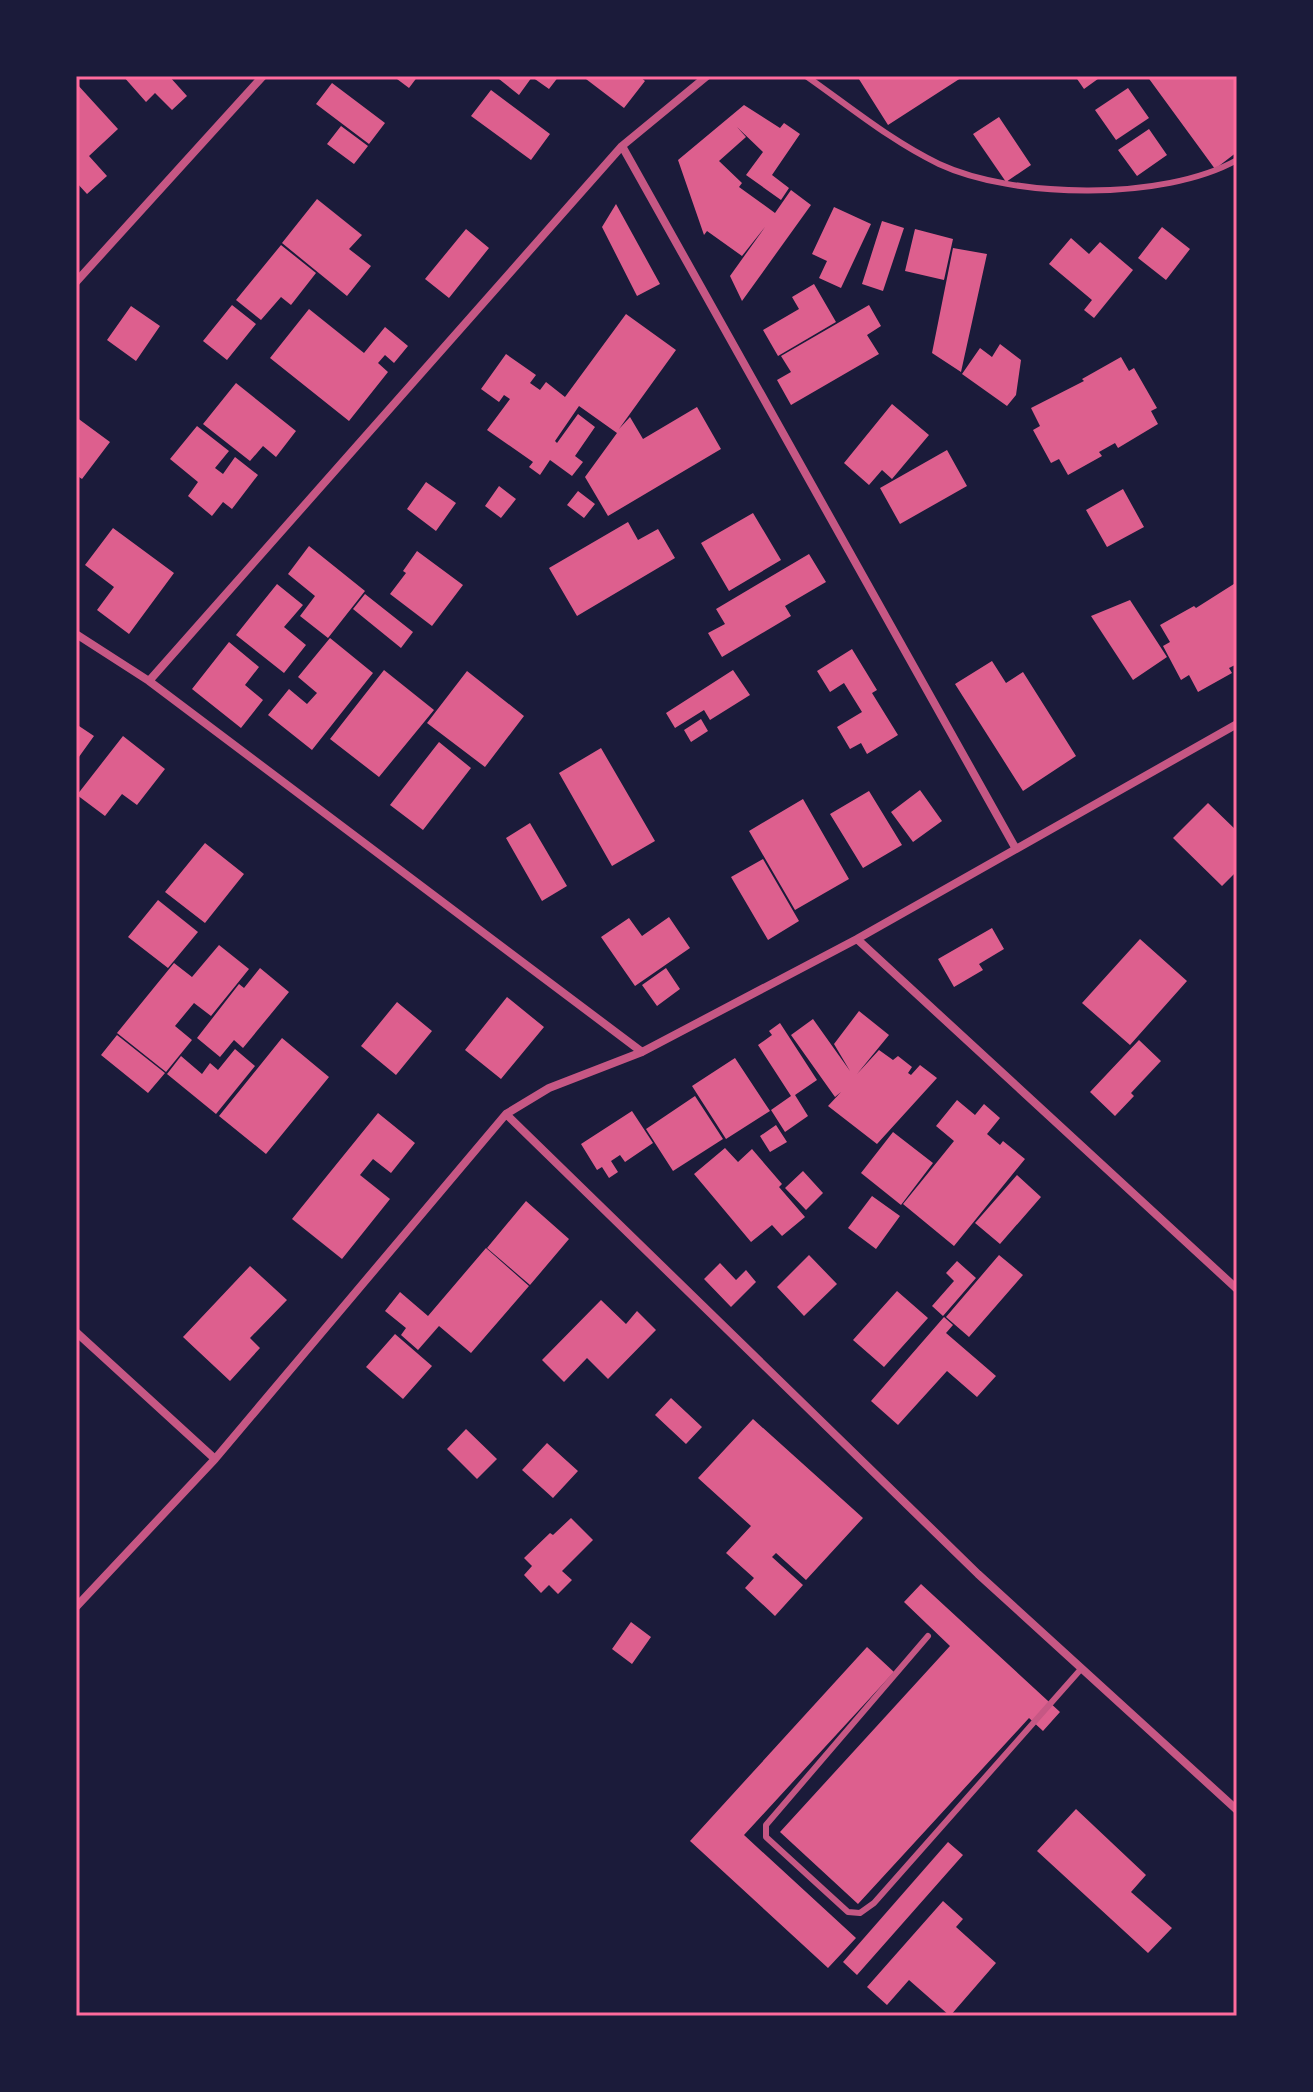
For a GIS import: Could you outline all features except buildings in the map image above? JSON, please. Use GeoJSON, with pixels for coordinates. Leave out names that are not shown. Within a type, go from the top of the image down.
{"type":"FeatureCollection","features":[{"type":"Feature","properties":{"kind":"street"},"geometry":{"type":"LineString","coordinates":[[76,282],[263,76]]}},
{"type":"Feature","properties":{"kind":"street"},"geometry":{"type":"LineString","coordinates":[[149,681],[622,146],[707,76]]}},
{"type":"Feature","properties":{"kind":"street"},"geometry":{"type":"LineString","coordinates":[[622,146],[1016,849]]}},
{"type":"Feature","properties":{"kind":"street"},"geometry":{"type":"LineString","coordinates":[[76,634],[149,681],[642,1052]]}},
{"type":"Feature","properties":{"kind":"street"},"geometry":{"type":"LineString","coordinates":[[76,1607],[215,1459],[506,1114],[549,1088],[642,1052],[857,939],[1237,724]]}},
{"type":"Feature","properties":{"kind":"street"},"geometry":{"type":"LineString","coordinates":[[857,939],[1237,1289]]}},
{"type":"Feature","properties":{"kind":"street"},"geometry":{"type":"LineString","coordinates":[[506,1114],[978,1574],[1237,1810]]}},
{"type":"Feature","properties":{"kind":"street"},"geometry":{"type":"LineString","coordinates":[[76,1332],[215,1459]]}},
{"type":"Feature","properties":{"kind":"lane"},"geometry":{"type":"LineString","coordinates":[[806,76],[902,142],[938,163],[977,178],[1031,187],[1114,190],[1189,180],[1237,160]]}},
{"type":"Feature","properties":{"kind":"lane"},"geometry":{"type":"LineString","coordinates":[[928,1636],[766,1825],[766,1837],[848,1912],[860,1913],[874,1903],[1081,1669]]}}]}
